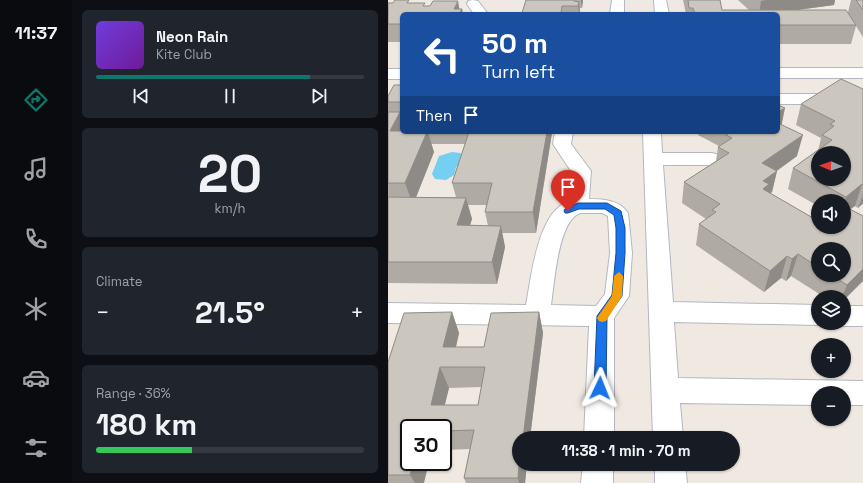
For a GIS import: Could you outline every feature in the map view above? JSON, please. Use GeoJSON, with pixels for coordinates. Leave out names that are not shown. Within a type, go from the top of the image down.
{"type":"FeatureCollection","features":[{"type":"Feature","properties":{"kind":"street"},"geometry":{"type":"LineString","coordinates":[[617,12],[618,0]]}},
{"type":"Feature","properties":{"kind":"street"},"geometry":{"type":"LineString","coordinates":[[660,0],[662,12]]}},
{"type":"Feature","properties":{"kind":"street"},"geometry":{"type":"LineString","coordinates":[[780,73],[863,73]]}},
{"type":"Feature","properties":{"kind":"street"},"geometry":{"type":"LineString","coordinates":[[780,99],[855,99],[846,91],[836,73]]}},
{"type":"Feature","properties":{"kind":"street"},"geometry":{"type":"LineString","coordinates":[[388,74],[400,74]]}},
{"type":"Feature","properties":{"kind":"street"},"geometry":{"type":"LineString","coordinates":[[564,134],[562,144],[581,170],[578,206]]}},
{"type":"Feature","properties":{"kind":"street"},"geometry":{"type":"LineString","coordinates":[[652,134],[668,431]]}},
{"type":"Feature","properties":{"kind":"street"},"geometry":{"type":"LineString","coordinates":[[653,159],[712,159]]}},
{"type":"Feature","properties":{"kind":"street"},"geometry":{"type":"LineString","coordinates":[[537,315],[551,237],[560,218],[568,211],[578,206],[607,206],[618,213],[621,253],[617,296],[602,316],[599,431]]}},
{"type":"Feature","properties":{"kind":"street"},"geometry":{"type":"LineString","coordinates":[[662,312],[811,315]]}},
{"type":"Feature","properties":{"kind":"street"},"geometry":{"type":"LineString","coordinates":[[388,313],[602,316]]}},
{"type":"Feature","properties":{"kind":"street"},"geometry":{"type":"LineString","coordinates":[[851,316],[863,316]]}},
{"type":"Feature","properties":{"kind":"street"},"geometry":{"type":"LineString","coordinates":[[666,390],[863,393]]}},
{"type":"Feature","properties":{"kind":"street"},"geometry":{"type":"LineString","coordinates":[[598,471],[598,483]]}},
{"type":"Feature","properties":{"kind":"street"},"geometry":{"type":"LineString","coordinates":[[670,471],[671,483]]}},
{"type":"Feature","properties":{"kind":"water"},"geometry":{"type":"Polygon","coordinates":[[[452,152],[463,155],[459,165],[456,167],[454,175],[446,180],[435,179],[432,174],[439,156],[452,152]]]}},
{"type":"Feature","properties":{"kind":"building"},"geometry":{"type":"Polygon","coordinates":[[[395,0],[409,0],[407,3],[425,3],[423,6],[430,6],[433,1],[458,1],[454,9],[462,9],[460,12],[400,12],[400,24],[388,24],[388,3],[393,3],[395,0]]]}},
{"type":"Feature","properties":{"kind":"building"},"geometry":{"type":"Polygon","coordinates":[[[526,0],[574,0],[579,2],[578,6],[562,6],[561,12],[522,12],[526,0]]]}},
{"type":"Feature","properties":{"kind":"building"},"geometry":{"type":"Polygon","coordinates":[[[688,0],[720,0],[722,10],[846,10],[856,25],[780,25],[780,12],[694,12],[693,8],[689,8],[688,0]]]}},
{"type":"Feature","properties":{"kind":"building"},"geometry":{"type":"Polygon","coordinates":[[[856,0],[863,0],[863,10],[856,0]]]}},
{"type":"Feature","properties":{"kind":"building"},"geometry":{"type":"Polygon","coordinates":[[[841,79],[863,89],[863,185],[862,184],[850,194],[841,194],[826,186],[851,186],[851,146],[824,146],[832,140],[822,135],[834,126],[830,124],[835,121],[801,104],[841,79]]]}},
{"type":"Feature","properties":{"kind":"building"},"geometry":{"type":"Polygon","coordinates":[[[394,85],[400,85],[400,102],[388,102],[388,96],[394,85]]]}},
{"type":"Feature","properties":{"kind":"building"},"geometry":{"type":"Polygon","coordinates":[[[780,106],[785,108],[780,111],[780,106]]]}},
{"type":"Feature","properties":{"kind":"building"},"geometry":{"type":"Polygon","coordinates":[[[388,112],[400,112],[390,131],[400,131],[400,134],[426,134],[405,183],[388,183],[388,112]]]}},
{"type":"Feature","properties":{"kind":"building"},"geometry":{"type":"Polygon","coordinates":[[[780,124],[803,135],[762,163],[777,171],[763,181],[769,184],[763,189],[811,217],[811,234],[851,234],[851,210],[863,216],[863,269],[851,281],[851,242],[811,242],[811,262],[798,254],[792,259],[787,256],[770,271],[699,224],[716,212],[712,210],[720,204],[684,182],[729,153],[718,147],[732,138],[726,135],[780,134],[780,124]]]}},
{"type":"Feature","properties":{"kind":"building"},"geometry":{"type":"Polygon","coordinates":[[[468,134],[547,134],[533,212],[485,212],[492,183],[452,183],[468,134]]]}},
{"type":"Feature","properties":{"kind":"building"},"geometry":{"type":"Polygon","coordinates":[[[811,155],[811,178],[793,168],[811,155]]]}},
{"type":"Feature","properties":{"kind":"building"},"geometry":{"type":"Polygon","coordinates":[[[388,197],[466,198],[457,225],[501,226],[492,262],[388,262],[388,197]]]}},
{"type":"Feature","properties":{"kind":"building"},"geometry":{"type":"Polygon","coordinates":[[[842,282],[850,282],[847,285],[842,282]]]}},
{"type":"Feature","properties":{"kind":"building"},"geometry":{"type":"Polygon","coordinates":[[[452,312],[443,347],[484,347],[491,313],[539,312],[524,431],[512,431],[512,471],[518,471],[518,478],[464,478],[474,430],[452,431],[452,419],[400,419],[400,471],[411,471],[410,475],[388,475],[388,362],[404,313],[452,312]],[[440,367],[431,405],[478,405],[485,367],[440,367]]]}},
{"type":"Feature","properties":{"kind":"slow traffic"},"geometry":{"type":"LineString","coordinates":[[602,318],[617,296],[619,276]]}},
{"type":"Feature","properties":{"kind":"route"},"geometry":{"type":"LineString","coordinates":[[568,211],[578,206],[607,206],[618,213],[621,253],[617,296],[602,316],[600,388]]}}]}
